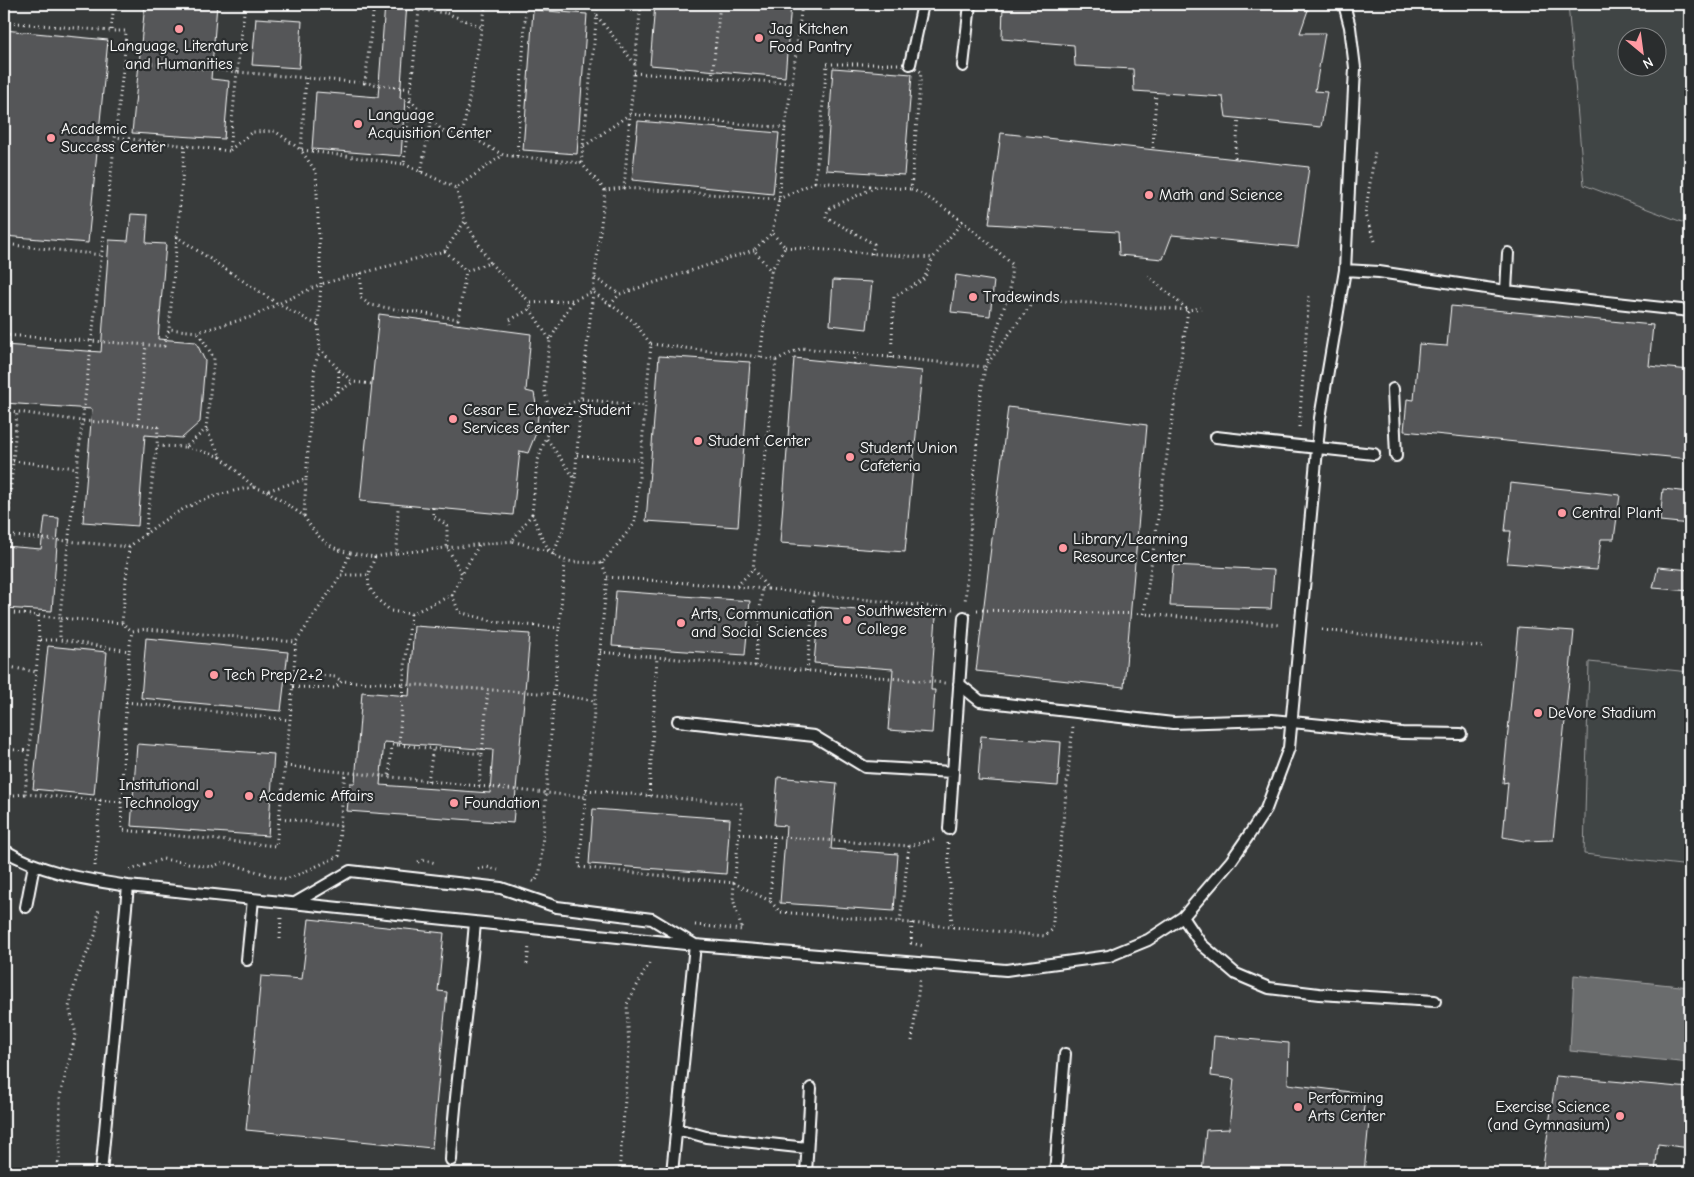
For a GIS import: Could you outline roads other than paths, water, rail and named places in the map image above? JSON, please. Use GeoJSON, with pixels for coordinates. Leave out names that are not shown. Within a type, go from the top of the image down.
{"type":"FeatureCollection","features":[{"type":"Feature","properties":{"kind":"lane"},"geometry":{"type":"LineString","coordinates":[[910,64],[923,4]]}},
{"type":"Feature","properties":{"kind":"lane"},"geometry":{"type":"LineString","coordinates":[[962,66],[970,4]]}},
{"type":"Feature","properties":{"kind":"lane"},"geometry":{"type":"LineString","coordinates":[[4,850],[34,865],[68,876],[128,886],[695,945],[1006,970],[1109,956],[1148,940],[1182,916],[1231,861],[1266,809],[1289,748],[1320,418],[1345,270],[1355,68],[1350,27],[1344,4]]}},
{"type":"Feature","properties":{"kind":"lane"},"geometry":{"type":"LineString","coordinates":[[1506,291],[1508,253]]}},
{"type":"Feature","properties":{"kind":"lane"},"geometry":{"type":"LineString","coordinates":[[1345,270],[1379,272],[1506,291],[1690,311]]}},
{"type":"Feature","properties":{"kind":"lane"},"geometry":{"type":"LineString","coordinates":[[1393,389],[1396,456]]}},
{"type":"Feature","properties":{"kind":"lane"},"geometry":{"type":"LineString","coordinates":[[1216,437],[1374,454]]}},
{"type":"Feature","properties":{"kind":"lane"},"geometry":{"type":"LineString","coordinates":[[948,832],[964,614]]}},
{"type":"Feature","properties":{"kind":"lane"},"geometry":{"type":"LineString","coordinates":[[958,684],[980,701],[1173,723],[1272,720],[1402,733],[1460,734]]}},
{"type":"Feature","properties":{"kind":"lane"},"geometry":{"type":"LineString","coordinates":[[678,721],[814,736],[865,768],[952,772]]}},
{"type":"Feature","properties":{"kind":"lane"},"geometry":{"type":"LineString","coordinates":[[26,907],[34,865]]}},
{"type":"Feature","properties":{"kind":"lane"},"geometry":{"type":"LineString","coordinates":[[295,904],[350,871],[501,888],[557,907],[652,919],[695,945]]}},
{"type":"Feature","properties":{"kind":"lane"},"geometry":{"type":"LineString","coordinates":[[101,1173],[128,886]]}},
{"type":"Feature","properties":{"kind":"lane"},"geometry":{"type":"LineString","coordinates":[[247,960],[252,899]]}},
{"type":"Feature","properties":{"kind":"lane"},"geometry":{"type":"LineString","coordinates":[[1182,916],[1201,944],[1236,974],[1269,988],[1319,994],[1435,1001]]}},
{"type":"Feature","properties":{"kind":"lane"},"geometry":{"type":"LineString","coordinates":[[451,1160],[454,1103],[470,987],[475,922]]}},
{"type":"Feature","properties":{"kind":"lane"},"geometry":{"type":"LineString","coordinates":[[672,1173],[695,945]]}},
{"type":"Feature","properties":{"kind":"lane"},"geometry":{"type":"LineString","coordinates":[[1055,1173],[1065,1054]]}},
{"type":"Feature","properties":{"kind":"lane"},"geometry":{"type":"LineString","coordinates":[[806,1173],[811,1088]]}},
{"type":"Feature","properties":{"kind":"lane"},"geometry":{"type":"LineString","coordinates":[[677,1130],[706,1136],[807,1148]]}},
{"type":"Feature","properties":{"kind":"place","name":"Language, Literature and Humanities"},"geometry":{"type":"Point","coordinates":[179,29]}},
{"type":"Feature","properties":{"kind":"place","name":"Jag Kitchen Food Pantry"},"geometry":{"type":"Point","coordinates":[759,38]}},
{"type":"Feature","properties":{"kind":"place","name":"Language Acquisition Center"},"geometry":{"type":"Point","coordinates":[358,124]}},
{"type":"Feature","properties":{"kind":"place","name":"Academic Success Center"},"geometry":{"type":"Point","coordinates":[51,138]}},
{"type":"Feature","properties":{"kind":"place","name":"Math and Science"},"geometry":{"type":"Point","coordinates":[1149,195]}},
{"type":"Feature","properties":{"kind":"place","name":"Tradewinds"},"geometry":{"type":"Point","coordinates":[973,297]}},
{"type":"Feature","properties":{"kind":"place","name":"Cesar E. Chavez-Student Services Center"},"geometry":{"type":"Point","coordinates":[453,419]}},
{"type":"Feature","properties":{"kind":"place","name":"Student Center"},"geometry":{"type":"Point","coordinates":[698,441]}},
{"type":"Feature","properties":{"kind":"place","name":"Student Union Cafeteria"},"geometry":{"type":"Point","coordinates":[850,457]}},
{"type":"Feature","properties":{"kind":"place","name":"Central Plant"},"geometry":{"type":"Point","coordinates":[1562,513]}},
{"type":"Feature","properties":{"kind":"place","name":"Library/Learning Resource Center"},"geometry":{"type":"Point","coordinates":[1063,548]}},
{"type":"Feature","properties":{"kind":"place","name":"Southwestern College"},"geometry":{"type":"Point","coordinates":[847,620]}},
{"type":"Feature","properties":{"kind":"place","name":"Arts, Communication and Social Sciences"},"geometry":{"type":"Point","coordinates":[681,623]}},
{"type":"Feature","properties":{"kind":"place","name":"Tech Prep/2+2"},"geometry":{"type":"Point","coordinates":[214,675]}},
{"type":"Feature","properties":{"kind":"place","name":"DeVore Stadium"},"geometry":{"type":"Point","coordinates":[1538,713]}},
{"type":"Feature","properties":{"kind":"place","name":"Institutional Technology"},"geometry":{"type":"Point","coordinates":[209,794]}},
{"type":"Feature","properties":{"kind":"place","name":"Academic Affairs"},"geometry":{"type":"Point","coordinates":[249,796]}},
{"type":"Feature","properties":{"kind":"place","name":"Foundation"},"geometry":{"type":"Point","coordinates":[454,803]}},
{"type":"Feature","properties":{"kind":"place","name":"Performing Arts Center"},"geometry":{"type":"Point","coordinates":[1298,1107]}},
{"type":"Feature","properties":{"kind":"place","name":"Exercise Science (and Gymnasium)"},"geometry":{"type":"Point","coordinates":[1620,1116]}}]}
